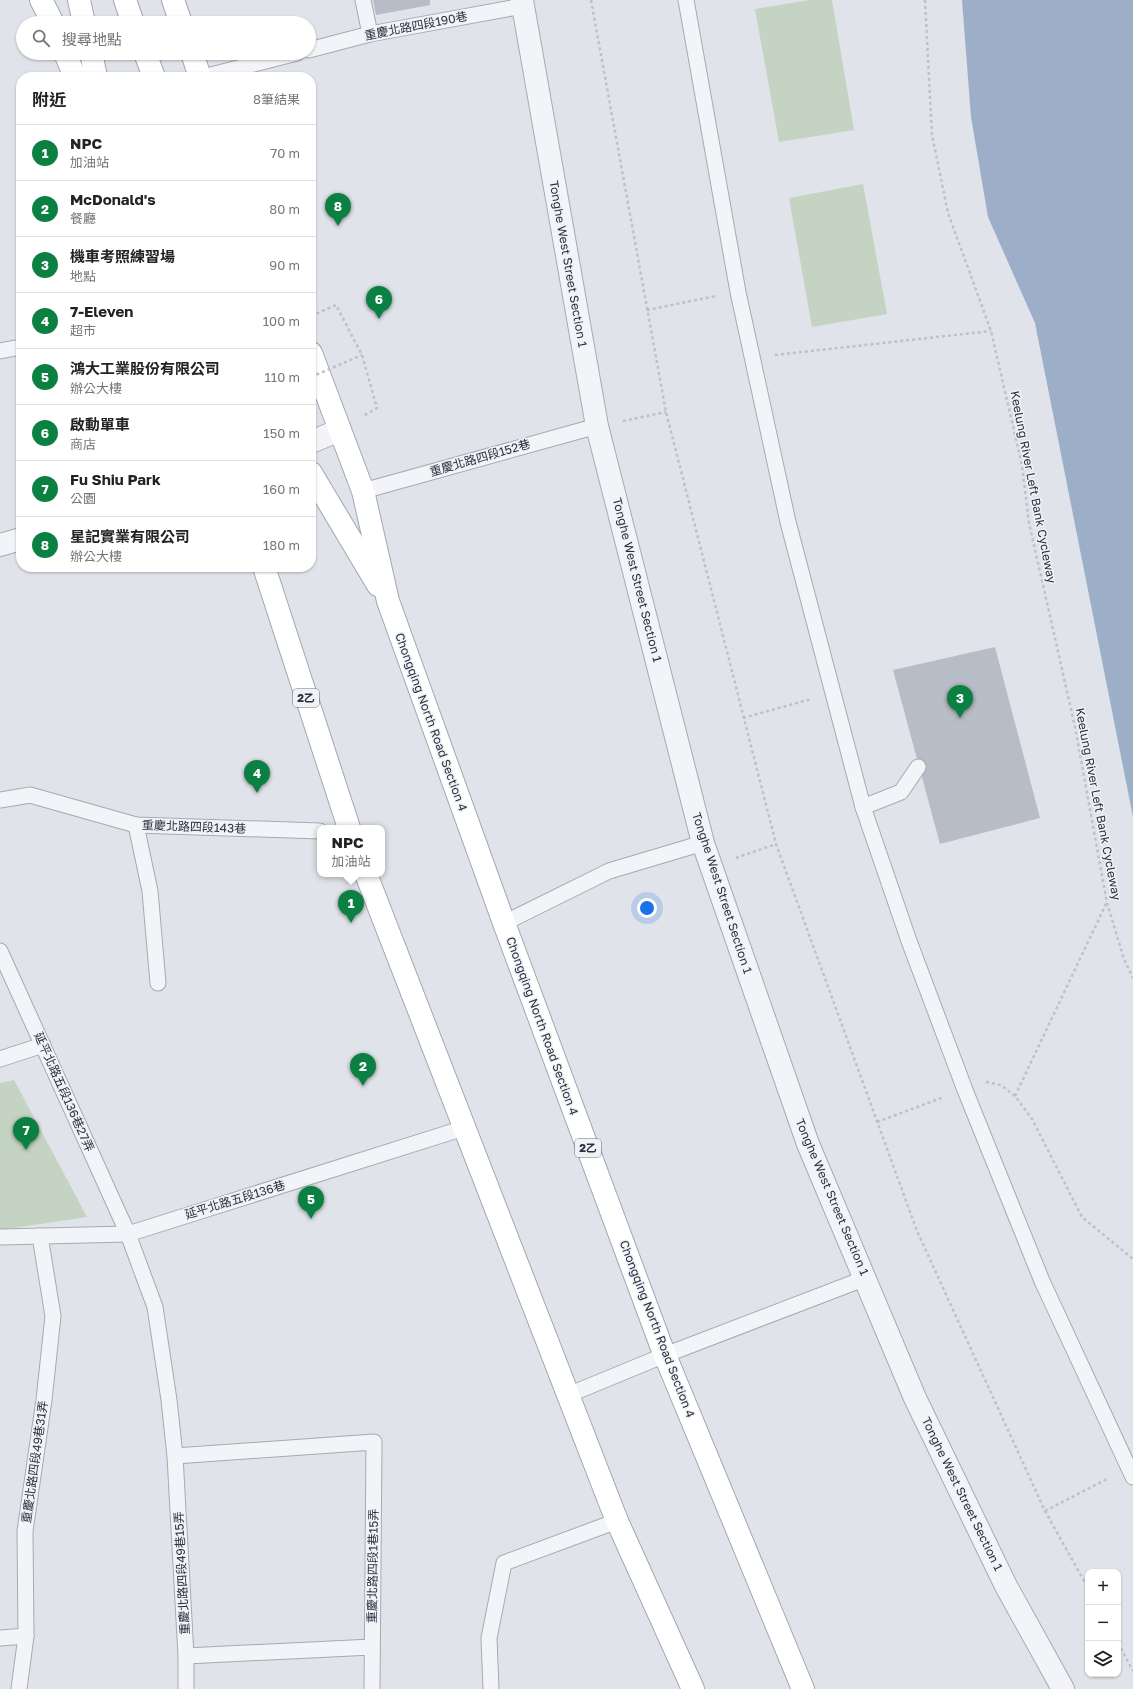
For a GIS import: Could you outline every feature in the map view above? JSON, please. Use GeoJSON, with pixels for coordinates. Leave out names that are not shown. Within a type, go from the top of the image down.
{"type":"FeatureCollection","features":[{"type":"Feature","properties":{"kind":"main road"},"geometry":{"type":"LineString","coordinates":[[42,0],[50,16]]}},
{"type":"Feature","properties":{"kind":"main road"},"geometry":{"type":"LineString","coordinates":[[79,0],[82,16]]}},
{"type":"Feature","properties":{"kind":"main road"},"geometry":{"type":"LineString","coordinates":[[125,0],[131,16]]}},
{"type":"Feature","properties":{"kind":"main road"},"geometry":{"type":"LineString","coordinates":[[173,0],[179,16]]}},
{"type":"Feature","properties":{"kind":"main road"},"geometry":{"type":"LineString","coordinates":[[68,60],[73,72]]}},
{"type":"Feature","properties":{"kind":"main road"},"geometry":{"type":"LineString","coordinates":[[92,60],[95,72]]}},
{"type":"Feature","properties":{"kind":"main road"},"geometry":{"type":"LineString","coordinates":[[195,60],[200,72]]}},
{"type":"Feature","properties":{"kind":"main road","name":"Chongqing North Road Section 4"},"geometry":{"type":"LineString","coordinates":[[316,366],[363,491],[388,601],[504,923],[665,1355],[803,1689]]}},
{"type":"Feature","properties":{"kind":"main road"},"geometry":{"type":"LineString","coordinates":[[316,481],[388,601]]}},
{"type":"Feature","properties":{"kind":"main road","name":"2乙"},"geometry":{"type":"LineString","coordinates":[[266,572],[348,825]]}},
{"type":"Feature","properties":{"kind":"main road"},"geometry":{"type":"LineString","coordinates":[[367,877],[617,1521],[693,1689]]}},
{"type":"Feature","properties":{"kind":"street","name":"Tonghe West Street Section 1"},"geometry":{"type":"LineString","coordinates":[[522,3],[607,424],[703,843],[808,1144],[919,1405],[1006,1586],[1063,1689]]}},
{"type":"Feature","properties":{"kind":"street"},"geometry":{"type":"LineString","coordinates":[[316,440],[340,430]]}},
{"type":"Feature","properties":{"kind":"street"},"geometry":{"type":"LineString","coordinates":[[0,545],[16,540]]}},
{"type":"Feature","properties":{"kind":"lane"},"geometry":{"type":"LineString","coordinates":[[363,0],[370,34]]}},
{"type":"Feature","properties":{"kind":"lane"},"geometry":{"type":"LineString","coordinates":[[686,0],[738,292],[752,358],[788,522],[863,807],[909,941],[965,1090],[1042,1281],[1131,1473]]}},
{"type":"Feature","properties":{"kind":"lane","name":"重慶北路四段190巷"},"geometry":{"type":"LineString","coordinates":[[316,48],[370,34],[522,3]]}},
{"type":"Feature","properties":{"kind":"lane"},"geometry":{"type":"LineString","coordinates":[[222,72],[269,60]]}},
{"type":"Feature","properties":{"kind":"lane"},"geometry":{"type":"LineString","coordinates":[[0,351],[16,348]]}},
{"type":"Feature","properties":{"kind":"lane","name":"重慶北路四段152巷"},"geometry":{"type":"LineString","coordinates":[[363,491],[607,424]]}},
{"type":"Feature","properties":{"kind":"lane"},"geometry":{"type":"LineString","coordinates":[[863,807],[901,792],[918,767]]}},
{"type":"Feature","properties":{"kind":"lane","name":"重慶北路四段143巷"},"geometry":{"type":"LineString","coordinates":[[0,800],[30,795],[136,825],[317,831]]}},
{"type":"Feature","properties":{"kind":"lane"},"geometry":{"type":"LineString","coordinates":[[136,825],[150,891],[158,983]]}},
{"type":"Feature","properties":{"kind":"lane"},"geometry":{"type":"LineString","coordinates":[[504,923],[610,871],[703,843]]}},
{"type":"Feature","properties":{"kind":"lane","name":"延平北路五段136巷27弄"},"geometry":{"type":"LineString","coordinates":[[0,951],[128,1234]]}},
{"type":"Feature","properties":{"kind":"lane"},"geometry":{"type":"LineString","coordinates":[[0,1059],[43,1045]]}},
{"type":"Feature","properties":{"kind":"lane","name":"延平北路五段136巷"},"geometry":{"type":"LineString","coordinates":[[0,1237],[128,1234],[464,1128]]}},
{"type":"Feature","properties":{"kind":"lane","name":"重慶北路四段49巷15弄"},"geometry":{"type":"LineString","coordinates":[[128,1234],[155,1307],[169,1400],[175,1456],[186,1656],[186,1689]]}},
{"type":"Feature","properties":{"kind":"lane","name":"重慶北路四段49巷31弄"},"geometry":{"type":"LineString","coordinates":[[19,1689],[26,1636],[25,1531],[44,1400],[53,1316],[40,1236]]}},
{"type":"Feature","properties":{"kind":"lane"},"geometry":{"type":"LineString","coordinates":[[568,1395],[665,1355],[866,1278]]}},
{"type":"Feature","properties":{"kind":"lane","name":"重慶北路四段1巷15弄"},"geometry":{"type":"LineString","coordinates":[[175,1456],[374,1442],[372,1689]]}},
{"type":"Feature","properties":{"kind":"lane"},"geometry":{"type":"LineString","coordinates":[[491,1689],[489,1638],[504,1563],[617,1521]]}},
{"type":"Feature","properties":{"kind":"lane"},"geometry":{"type":"LineString","coordinates":[[0,1638],[26,1636]]}},
{"type":"Feature","properties":{"kind":"lane"},"geometry":{"type":"LineString","coordinates":[[186,1656],[372,1647]]}},
{"type":"Feature","properties":{"kind":"path"},"geometry":{"type":"LineString","coordinates":[[591,0],[666,412],[776,844],[917,1231],[1046,1511],[1085,1582]]}},
{"type":"Feature","properties":{"kind":"path","name":"Keelung River Left Bank Cycleway"},"geometry":{"type":"LineString","coordinates":[[925,0],[932,135],[946,206],[991,332],[1022,465],[1029,523],[1075,727],[1107,903],[1124,959],[1133,978]]}},
{"type":"Feature","properties":{"kind":"path"},"geometry":{"type":"LineString","coordinates":[[647,310],[738,292]]}},
{"type":"Feature","properties":{"kind":"path"},"geometry":{"type":"LineString","coordinates":[[316,314],[336,304],[362,355],[377,408]]}},
{"type":"Feature","properties":{"kind":"path"},"geometry":{"type":"LineString","coordinates":[[752,358],[991,332]]}},
{"type":"Feature","properties":{"kind":"path"},"geometry":{"type":"LineString","coordinates":[[316,375],[362,355]]}},
{"type":"Feature","properties":{"kind":"path"},"geometry":{"type":"LineString","coordinates":[[607,424],[666,412]]}},
{"type":"Feature","properties":{"kind":"path"},"geometry":{"type":"LineString","coordinates":[[743,718],[833,694]]}},
{"type":"Feature","properties":{"kind":"path"},"geometry":{"type":"LineString","coordinates":[[730,860],[776,844]]}},
{"type":"Feature","properties":{"kind":"path"},"geometry":{"type":"LineString","coordinates":[[1015,1096],[1107,903]]}},
{"type":"Feature","properties":{"kind":"path"},"geometry":{"type":"LineString","coordinates":[[877,1122],[987,1082],[1001,1085],[1015,1096],[1032,1119],[1082,1217],[1109,1241],[1133,1259]]}},
{"type":"Feature","properties":{"kind":"path"},"geometry":{"type":"LineString","coordinates":[[1046,1511],[1131,1473]]}},
{"type":"Feature","properties":{"kind":"path"},"geometry":{"type":"LineString","coordinates":[[1121,1648],[1133,1670]]}},
{"type":"Feature","properties":{"kind":"green space"},"geometry":{"type":"Polygon","coordinates":[[[810,0],[832,0],[854,130],[779,142],[755,9],[810,0]]]}},
{"type":"Feature","properties":{"kind":"green space"},"geometry":{"type":"Polygon","coordinates":[[[863,184],[887,314],[812,327],[789,198],[863,184]]]}},
{"type":"Feature","properties":{"kind":"green space"},"geometry":{"type":"Polygon","coordinates":[[[14,1080],[87,1217],[0,1230],[0,1083],[14,1080]]]}},
{"type":"Feature","properties":{"kind":"water"},"geometry":{"type":"Polygon","coordinates":[[[962,0],[1133,0],[1133,817],[1035,323],[988,217],[971,117],[962,0]]]}},
{"type":"Feature","properties":{"kind":"building"},"geometry":{"type":"Polygon","coordinates":[[[373,0],[430,0],[430,5],[376,15],[373,0]]]}},
{"type":"Feature","properties":{"kind":"building"},"geometry":{"type":"Polygon","coordinates":[[[995,647],[1040,818],[940,844],[893,670],[995,647]]]}},
{"type":"Feature","properties":{"kind":"place","name":"星記實業有限公司"},"geometry":{"type":"Point","coordinates":[338,226]}},
{"type":"Feature","properties":{"kind":"place","name":"啟動單車"},"geometry":{"type":"Point","coordinates":[379,319]}},
{"type":"Feature","properties":{"kind":"place","name":"機車考照練習場"},"geometry":{"type":"Point","coordinates":[960,718]}},
{"type":"Feature","properties":{"kind":"place","name":"7-Eleven"},"geometry":{"type":"Point","coordinates":[257,793]}},
{"type":"Feature","properties":{"kind":"place","name":"NPC"},"geometry":{"type":"Point","coordinates":[351,923]}},
{"type":"Feature","properties":{"kind":"place","name":"McDonald's"},"geometry":{"type":"Point","coordinates":[363,1086]}},
{"type":"Feature","properties":{"kind":"place","name":"Fu Shiu Park"},"geometry":{"type":"Point","coordinates":[26,1150]}},
{"type":"Feature","properties":{"kind":"place","name":"鴻大工業股份有限公司"},"geometry":{"type":"Point","coordinates":[311,1219]}}]}
